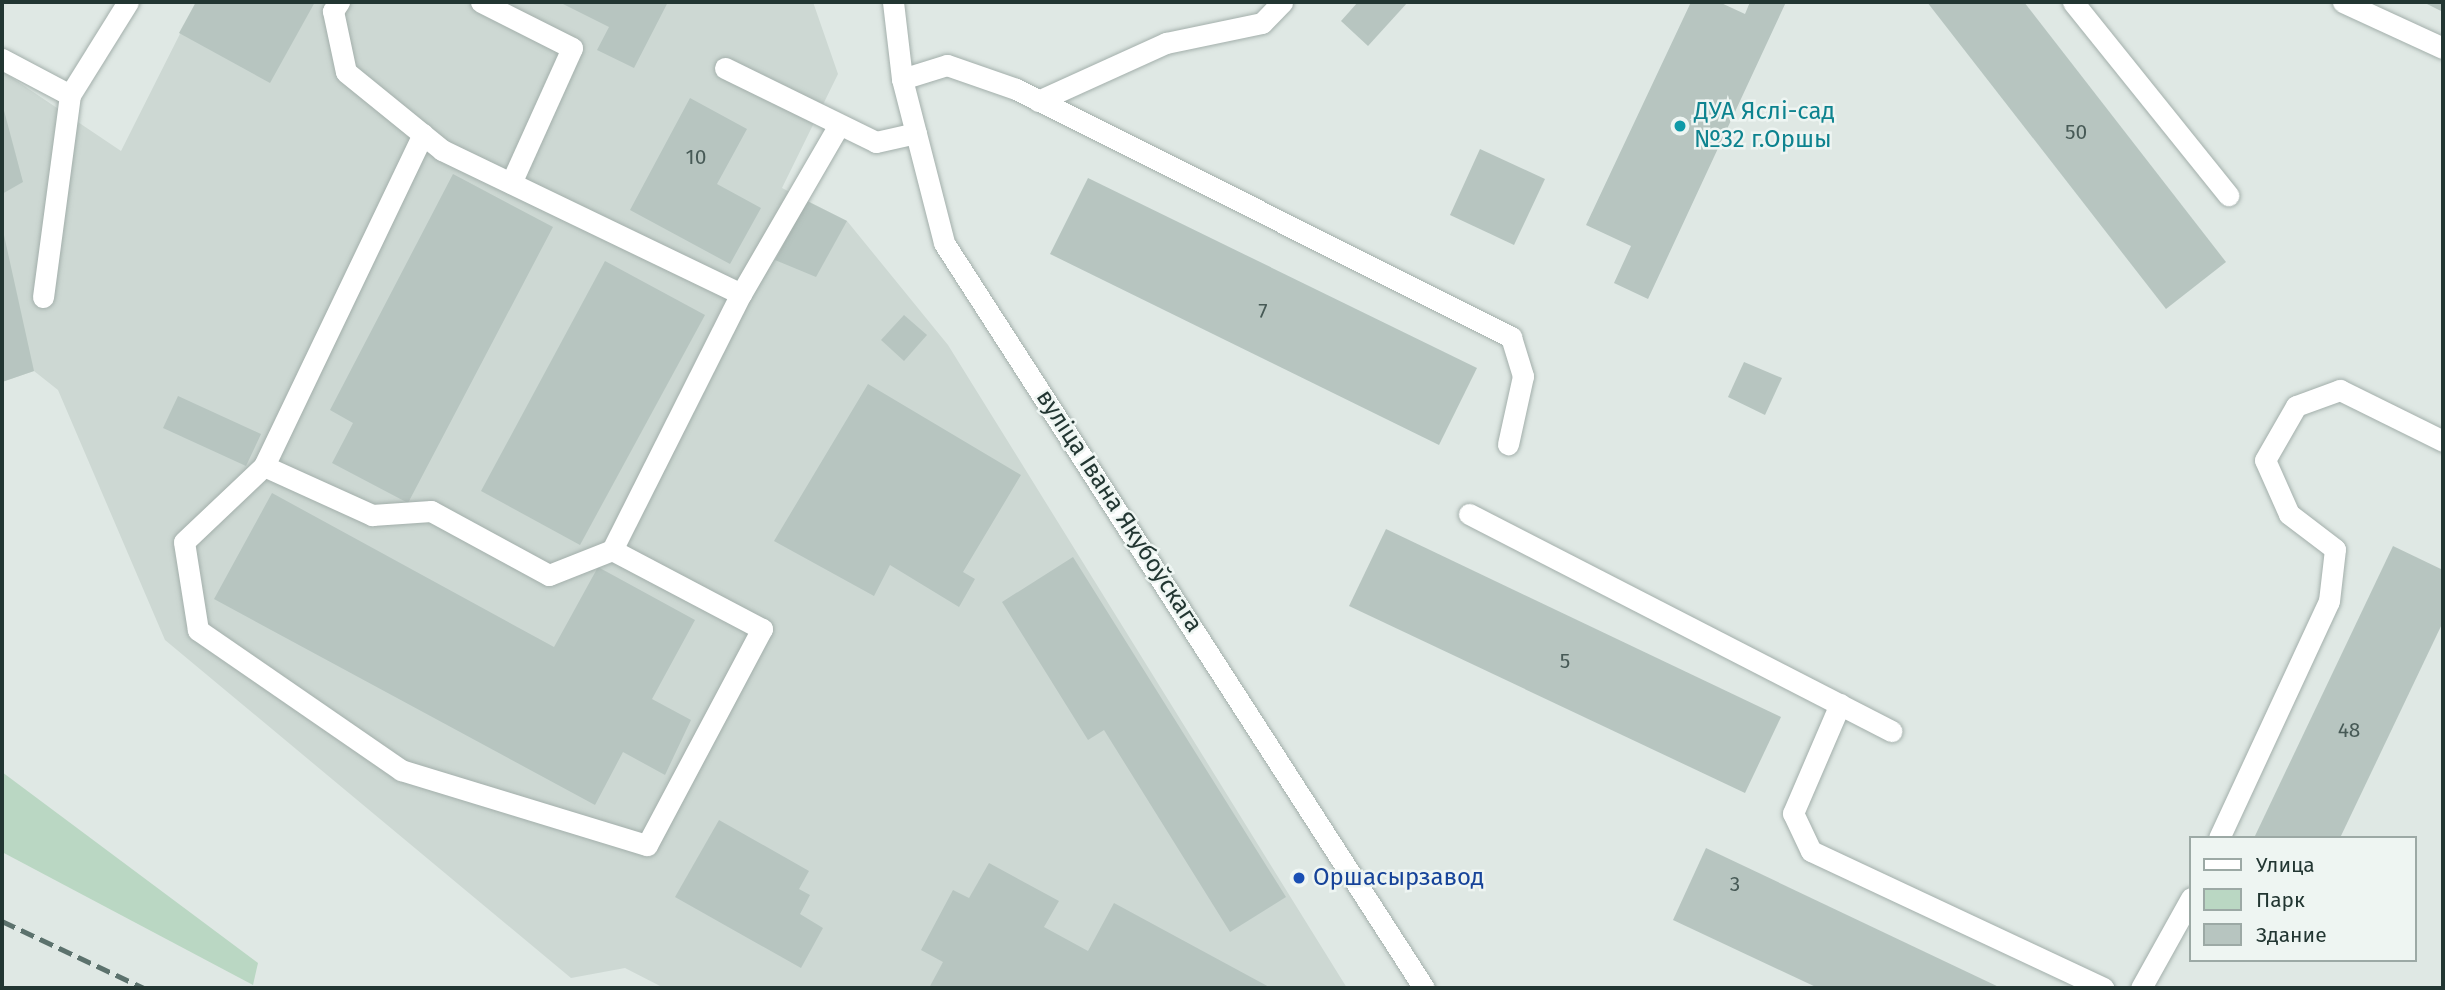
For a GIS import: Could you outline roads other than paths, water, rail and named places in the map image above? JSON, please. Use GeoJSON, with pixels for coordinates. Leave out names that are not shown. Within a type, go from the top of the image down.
{"type":"FeatureCollection","features":[{"type":"Feature","properties":{"kind":"street"},"geometry":{"type":"LineString","coordinates":[[43,297],[70,95],[128,2]]}},
{"type":"Feature","properties":{"kind":"street"},"geometry":{"type":"LineString","coordinates":[[339,2],[333,11],[346,72],[422,134],[511,183],[741,294]]}},
{"type":"Feature","properties":{"kind":"street"},"geometry":{"type":"LineString","coordinates":[[481,2],[572,48],[511,183]]}},
{"type":"Feature","properties":{"kind":"street","name":"вуліца Івана Якубоўскага"},"geometry":{"type":"LineString","coordinates":[[892,2],[902,79],[944,243],[1424,988]]}},
{"type":"Feature","properties":{"kind":"street"},"geometry":{"type":"LineString","coordinates":[[1038,101],[1166,43],[1262,23],[1283,2]]}},
{"type":"Feature","properties":{"kind":"street"},"geometry":{"type":"LineString","coordinates":[[2073,2],[2228,195]]}},
{"type":"Feature","properties":{"kind":"street"},"geometry":{"type":"LineString","coordinates":[[2343,2],[2443,48]]}},
{"type":"Feature","properties":{"kind":"street"},"geometry":{"type":"LineString","coordinates":[[2,59],[70,95]]}},
{"type":"Feature","properties":{"kind":"street"},"geometry":{"type":"LineString","coordinates":[[902,79],[947,65],[1038,101],[1511,337],[1523,376],[1508,444]]}},
{"type":"Feature","properties":{"kind":"street"},"geometry":{"type":"LineString","coordinates":[[725,68],[838,127],[876,142],[916,133]]}},
{"type":"Feature","properties":{"kind":"street"},"geometry":{"type":"LineString","coordinates":[[264,466],[372,515],[431,511],[549,575],[612,550],[741,294],[838,127]]}},
{"type":"Feature","properties":{"kind":"street"},"geometry":{"type":"LineString","coordinates":[[422,134],[264,466],[184,541],[198,630],[401,770],[647,845],[762,629],[612,550]]}},
{"type":"Feature","properties":{"kind":"street"},"geometry":{"type":"LineString","coordinates":[[2220,836],[2329,601],[2335,549],[2289,514],[2265,460],[2296,406],[2340,390],[2443,441]]}},
{"type":"Feature","properties":{"kind":"street"},"geometry":{"type":"LineString","coordinates":[[1469,514],[1892,731]]}},
{"type":"Feature","properties":{"kind":"street"},"geometry":{"type":"LineString","coordinates":[[1840,704],[1793,813],[1811,851],[2103,988]]}},
{"type":"Feature","properties":{"kind":"street"},"geometry":{"type":"LineString","coordinates":[[2141,988],[2190,900]]}},
{"type":"Feature","properties":{"kind":"railway"},"geometry":{"type":"LineString","coordinates":[[2,921],[144,988]]}},
{"type":"Feature","properties":{"kind":"place","name":"ДУА Яслі-сад №32 г.Оршы"},"geometry":{"type":"Point","coordinates":[1680,126]}},
{"type":"Feature","properties":{"kind":"place","name":"Оршасырзавод"},"geometry":{"type":"Point","coordinates":[1299,878]}}]}
